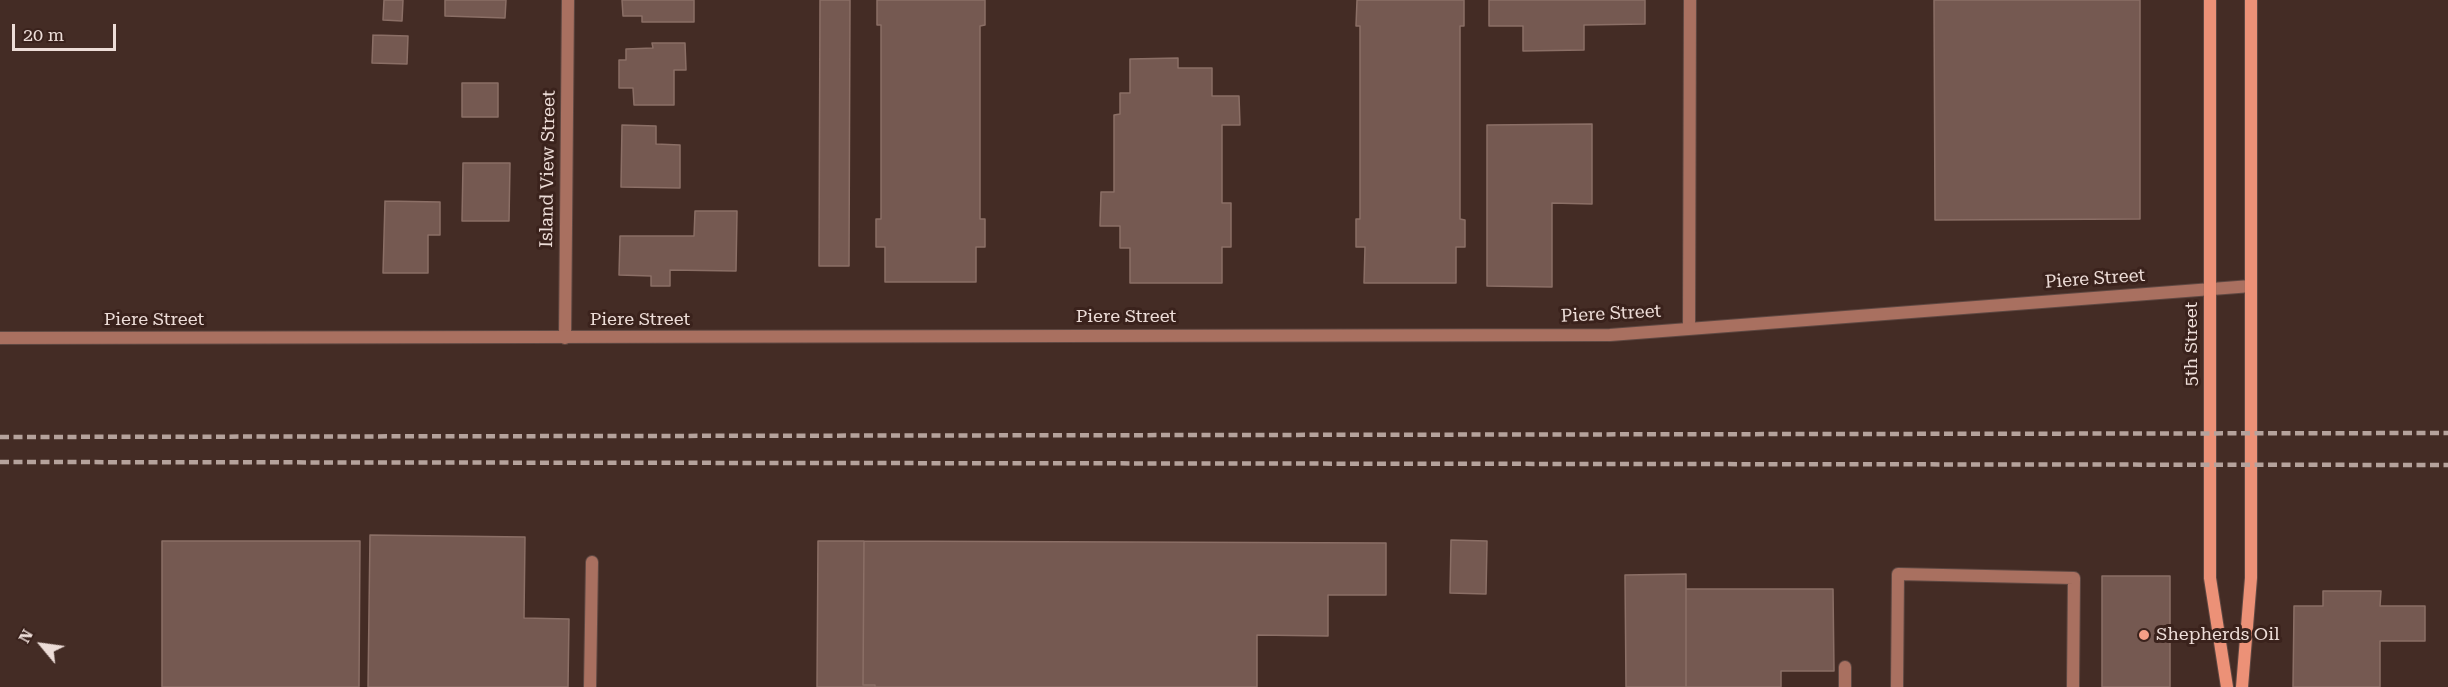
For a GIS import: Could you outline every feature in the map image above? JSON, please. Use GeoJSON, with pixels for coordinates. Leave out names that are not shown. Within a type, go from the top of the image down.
{"type":"FeatureCollection","features":[{"type":"Feature","properties":{"kind":"main road","name":"5th Street"},"geometry":{"type":"LineString","coordinates":[[2210,0],[2210,578],[2227,687]]}},
{"type":"Feature","properties":{"kind":"main road"},"geometry":{"type":"LineString","coordinates":[[2242,687],[2251,578],[2251,0]]}},
{"type":"Feature","properties":{"kind":"street","name":"Island View Street"},"geometry":{"type":"LineString","coordinates":[[565,338],[568,0]]}},
{"type":"Feature","properties":{"kind":"street"},"geometry":{"type":"LineString","coordinates":[[1689,0],[1689,328]]}},
{"type":"Feature","properties":{"kind":"street","name":"Piere Street"},"geometry":{"type":"LineString","coordinates":[[0,338],[565,338],[1092,334],[1610,335],[2250,286]]}},
{"type":"Feature","properties":{"kind":"street"},"geometry":{"type":"LineString","coordinates":[[590,687],[592,562]]}},
{"type":"Feature","properties":{"kind":"street"},"geometry":{"type":"LineString","coordinates":[[1897,687],[1898,574],[2074,578],[2073,687]]}},
{"type":"Feature","properties":{"kind":"street"},"geometry":{"type":"LineString","coordinates":[[1845,667],[1845,687]]}},
{"type":"Feature","properties":{"kind":"building"},"geometry":{"type":"Polygon","coordinates":[[[384,0],[403,0],[402,21],[383,20],[384,0]]]}},
{"type":"Feature","properties":{"kind":"building"},"geometry":{"type":"Polygon","coordinates":[[[445,0],[506,0],[505,18],[445,16],[445,0]]]}},
{"type":"Feature","properties":{"kind":"building"},"geometry":{"type":"Polygon","coordinates":[[[622,0],[694,0],[694,22],[642,22],[642,16],[623,16],[622,0]]]}},
{"type":"Feature","properties":{"kind":"building"},"geometry":{"type":"Polygon","coordinates":[[[820,0],[850,0],[849,266],[819,266],[820,0]]]}},
{"type":"Feature","properties":{"kind":"building"},"geometry":{"type":"Polygon","coordinates":[[[877,0],[985,0],[985,25],[980,26],[980,219],[985,219],[985,247],[976,247],[976,282],[885,282],[885,247],[876,247],[876,219],[881,219],[881,25],[877,25],[877,0]]]}},
{"type":"Feature","properties":{"kind":"building"},"geometry":{"type":"Polygon","coordinates":[[[1357,0],[1464,0],[1464,26],[1460,26],[1460,219],[1465,220],[1465,247],[1456,247],[1456,283],[1364,283],[1365,247],[1356,247],[1356,219],[1360,219],[1360,26],[1356,26],[1357,0]]]}},
{"type":"Feature","properties":{"kind":"building"},"geometry":{"type":"Polygon","coordinates":[[[1489,0],[1645,0],[1645,24],[1584,25],[1584,50],[1523,51],[1523,26],[1489,26],[1489,0]]]}},
{"type":"Feature","properties":{"kind":"building"},"geometry":{"type":"Polygon","coordinates":[[[1934,0],[2140,0],[2140,219],[1935,220],[1934,0]]]}},
{"type":"Feature","properties":{"kind":"building"},"geometry":{"type":"Polygon","coordinates":[[[373,35],[408,36],[407,64],[372,63],[373,35]]]}},
{"type":"Feature","properties":{"kind":"building"},"geometry":{"type":"Polygon","coordinates":[[[652,43],[685,43],[686,70],[674,70],[674,105],[634,105],[633,88],[619,88],[619,60],[626,60],[626,49],[653,48],[652,43]]]}},
{"type":"Feature","properties":{"kind":"building"},"geometry":{"type":"Polygon","coordinates":[[[1178,58],[1178,68],[1212,68],[1212,96],[1239,96],[1240,125],[1222,125],[1222,203],[1231,203],[1231,247],[1222,247],[1222,283],[1130,283],[1130,248],[1120,248],[1120,226],[1100,226],[1101,192],[1114,192],[1114,115],[1120,114],[1120,93],[1130,93],[1130,59],[1178,58]]]}},
{"type":"Feature","properties":{"kind":"building"},"geometry":{"type":"Polygon","coordinates":[[[462,83],[498,83],[498,117],[462,117],[462,83]]]}},
{"type":"Feature","properties":{"kind":"building"},"geometry":{"type":"Polygon","coordinates":[[[1592,124],[1592,204],[1552,203],[1552,287],[1487,286],[1487,125],[1592,124]]]}},
{"type":"Feature","properties":{"kind":"building"},"geometry":{"type":"Polygon","coordinates":[[[622,125],[656,126],[656,144],[680,145],[680,188],[621,187],[622,125]]]}},
{"type":"Feature","properties":{"kind":"building"},"geometry":{"type":"Polygon","coordinates":[[[463,163],[510,163],[509,221],[462,221],[463,163]]]}},
{"type":"Feature","properties":{"kind":"building"},"geometry":{"type":"Polygon","coordinates":[[[385,201],[440,202],[440,235],[428,235],[428,273],[383,273],[385,201]]]}},
{"type":"Feature","properties":{"kind":"building"},"geometry":{"type":"Polygon","coordinates":[[[695,211],[737,211],[736,271],[670,270],[670,286],[651,286],[651,276],[619,275],[620,236],[694,236],[695,211]]]}},
{"type":"Feature","properties":{"kind":"building"},"geometry":{"type":"Polygon","coordinates":[[[370,535],[525,537],[524,618],[569,619],[568,687],[368,687],[370,535]]]}},
{"type":"Feature","properties":{"kind":"building"},"geometry":{"type":"Polygon","coordinates":[[[1451,540],[1487,541],[1486,594],[1450,593],[1451,540]]]}},
{"type":"Feature","properties":{"kind":"building"},"geometry":{"type":"Polygon","coordinates":[[[162,541],[360,541],[359,687],[162,687],[162,541]]]}},
{"type":"Feature","properties":{"kind":"building"},"geometry":{"type":"Polygon","coordinates":[[[818,541],[864,541],[863,685],[875,685],[875,687],[817,687],[818,541]]]}},
{"type":"Feature","properties":{"kind":"building"},"geometry":{"type":"Polygon","coordinates":[[[864,541],[1386,543],[1386,595],[1328,595],[1328,636],[1257,635],[1257,687],[875,687],[875,685],[863,685],[864,541]]]}},
{"type":"Feature","properties":{"kind":"building"},"geometry":{"type":"Polygon","coordinates":[[[1686,574],[1686,687],[1626,687],[1625,575],[1686,574]]]}},
{"type":"Feature","properties":{"kind":"building"},"geometry":{"type":"Polygon","coordinates":[[[2102,576],[2170,576],[2170,687],[2102,687],[2102,576]]]}},
{"type":"Feature","properties":{"kind":"building"},"geometry":{"type":"Polygon","coordinates":[[[1686,589],[1833,589],[1834,671],[1781,671],[1781,687],[1686,687],[1686,589]]]}},
{"type":"Feature","properties":{"kind":"building"},"geometry":{"type":"Polygon","coordinates":[[[2323,591],[2381,591],[2380,606],[2425,606],[2425,641],[2380,641],[2380,687],[2293,687],[2294,606],[2323,606],[2323,591]]]}},
{"type":"Feature","properties":{"kind":"railway"},"geometry":{"type":"LineString","coordinates":[[0,437],[2448,433]]}},
{"type":"Feature","properties":{"kind":"railway"},"geometry":{"type":"LineString","coordinates":[[0,462],[2448,465]]}},
{"type":"Feature","properties":{"kind":"place","name":"Shepherds Oil"},"geometry":{"type":"Point","coordinates":[2144,635]}}]}
